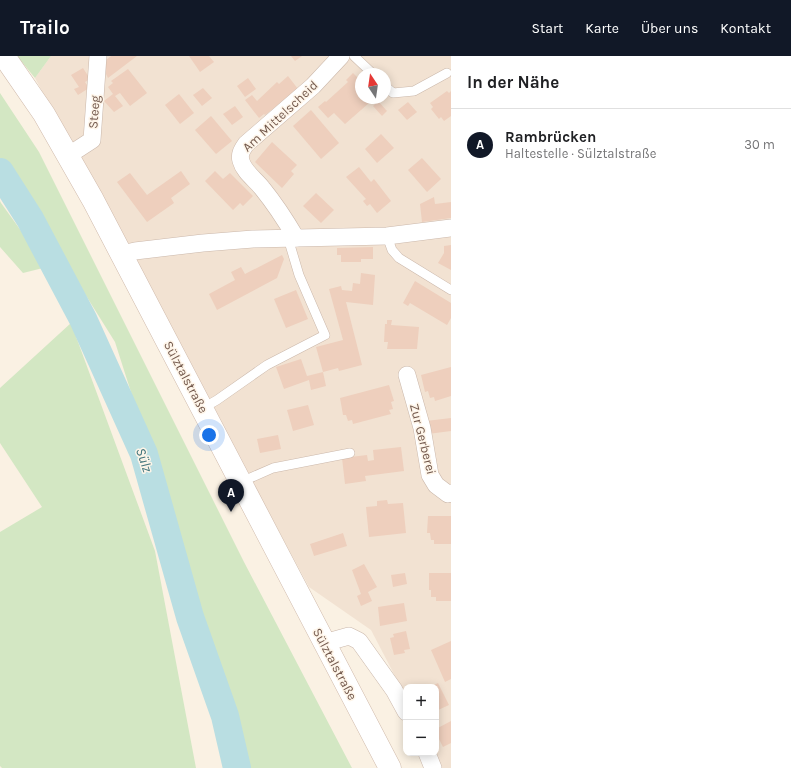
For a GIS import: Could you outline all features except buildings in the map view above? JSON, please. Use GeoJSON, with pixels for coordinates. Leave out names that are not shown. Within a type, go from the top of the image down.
{"type":"FeatureCollection","features":[{"type":"Feature","properties":{"kind":"main road","name":"Sülztalstraße"},"geometry":{"type":"LineString","coordinates":[[4,56],[69,155],[203,408],[390,768]]}},
{"type":"Feature","properties":{"kind":"street","name":"Steeg"},"geometry":{"type":"LineString","coordinates":[[69,155],[92,140],[98,56]]}},
{"type":"Feature","properties":{"kind":"street","name":"Am Mittelscheid"},"geometry":{"type":"LineString","coordinates":[[292,238],[278,210],[244,167],[240,152],[246,144],[313,86],[341,56]]}},
{"type":"Feature","properties":{"kind":"street"},"geometry":{"type":"LineString","coordinates":[[122,254],[135,251],[204,243],[292,238],[386,236],[451,228]]}},
{"type":"Feature","properties":{"kind":"street","name":"Zur Gerberei"},"geometry":{"type":"LineString","coordinates":[[407,375],[422,428],[430,475],[436,485],[448,494],[451,493]]}},
{"type":"Feature","properties":{"kind":"street"},"geometry":{"type":"LineString","coordinates":[[324,643],[349,636],[359,641],[394,690],[403,706]]}},
{"type":"Feature","properties":{"kind":"street"},"geometry":{"type":"LineString","coordinates":[[428,756],[434,768]]}},
{"type":"Feature","properties":{"kind":"lane"},"geometry":{"type":"LineString","coordinates":[[354,56],[367,68]]}},
{"type":"Feature","properties":{"kind":"lane"},"geometry":{"type":"LineString","coordinates":[[391,91],[393,93],[414,91],[447,73]]}},
{"type":"Feature","properties":{"kind":"lane"},"geometry":{"type":"LineString","coordinates":[[386,236],[392,250],[399,258],[451,290]]}},
{"type":"Feature","properties":{"kind":"lane"},"geometry":{"type":"LineString","coordinates":[[203,408],[267,365],[324,335],[299,275],[292,238]]}},
{"type":"Feature","properties":{"kind":"lane"},"geometry":{"type":"LineString","coordinates":[[241,482],[273,468],[350,453]]}},
{"type":"Feature","properties":{"kind":"shaded area"},"geometry":{"type":"Polygon","coordinates":[[[51,56],[451,56],[451,768],[442,768],[436,756],[439,756],[439,684],[403,684],[403,691],[371,630],[309,587],[35,78],[51,56]]]}},
{"type":"Feature","properties":{"kind":"green space"},"geometry":{"type":"Polygon","coordinates":[[[17,56],[51,56],[35,78],[17,56]]]}},
{"type":"Feature","properties":{"kind":"green space"},"geometry":{"type":"Polygon","coordinates":[[[0,93],[39,152],[244,562],[352,768],[226,768],[207,659],[176,533],[115,342],[25,198],[0,162],[0,93]]]}},
{"type":"Feature","properties":{"kind":"green space"},"geometry":{"type":"Polygon","coordinates":[[[0,201],[47,267],[23,273],[0,247],[0,201]]]}},
{"type":"Feature","properties":{"kind":"green space"},"geometry":{"type":"Polygon","coordinates":[[[71,323],[155,551],[196,768],[2,768],[0,766],[0,532],[42,507],[0,443],[0,388],[71,323]]]}},
{"type":"Feature","properties":{"kind":"waterway","name":"Sülz"},"geometry":{"type":"LineString","coordinates":[[0,172],[30,219],[83,319],[144,454],[190,617],[225,716],[237,768]]}},
{"type":"Feature","properties":{"kind":"place","name":"Rambrücken"},"geometry":{"type":"Point","coordinates":[231,512]}}]}
